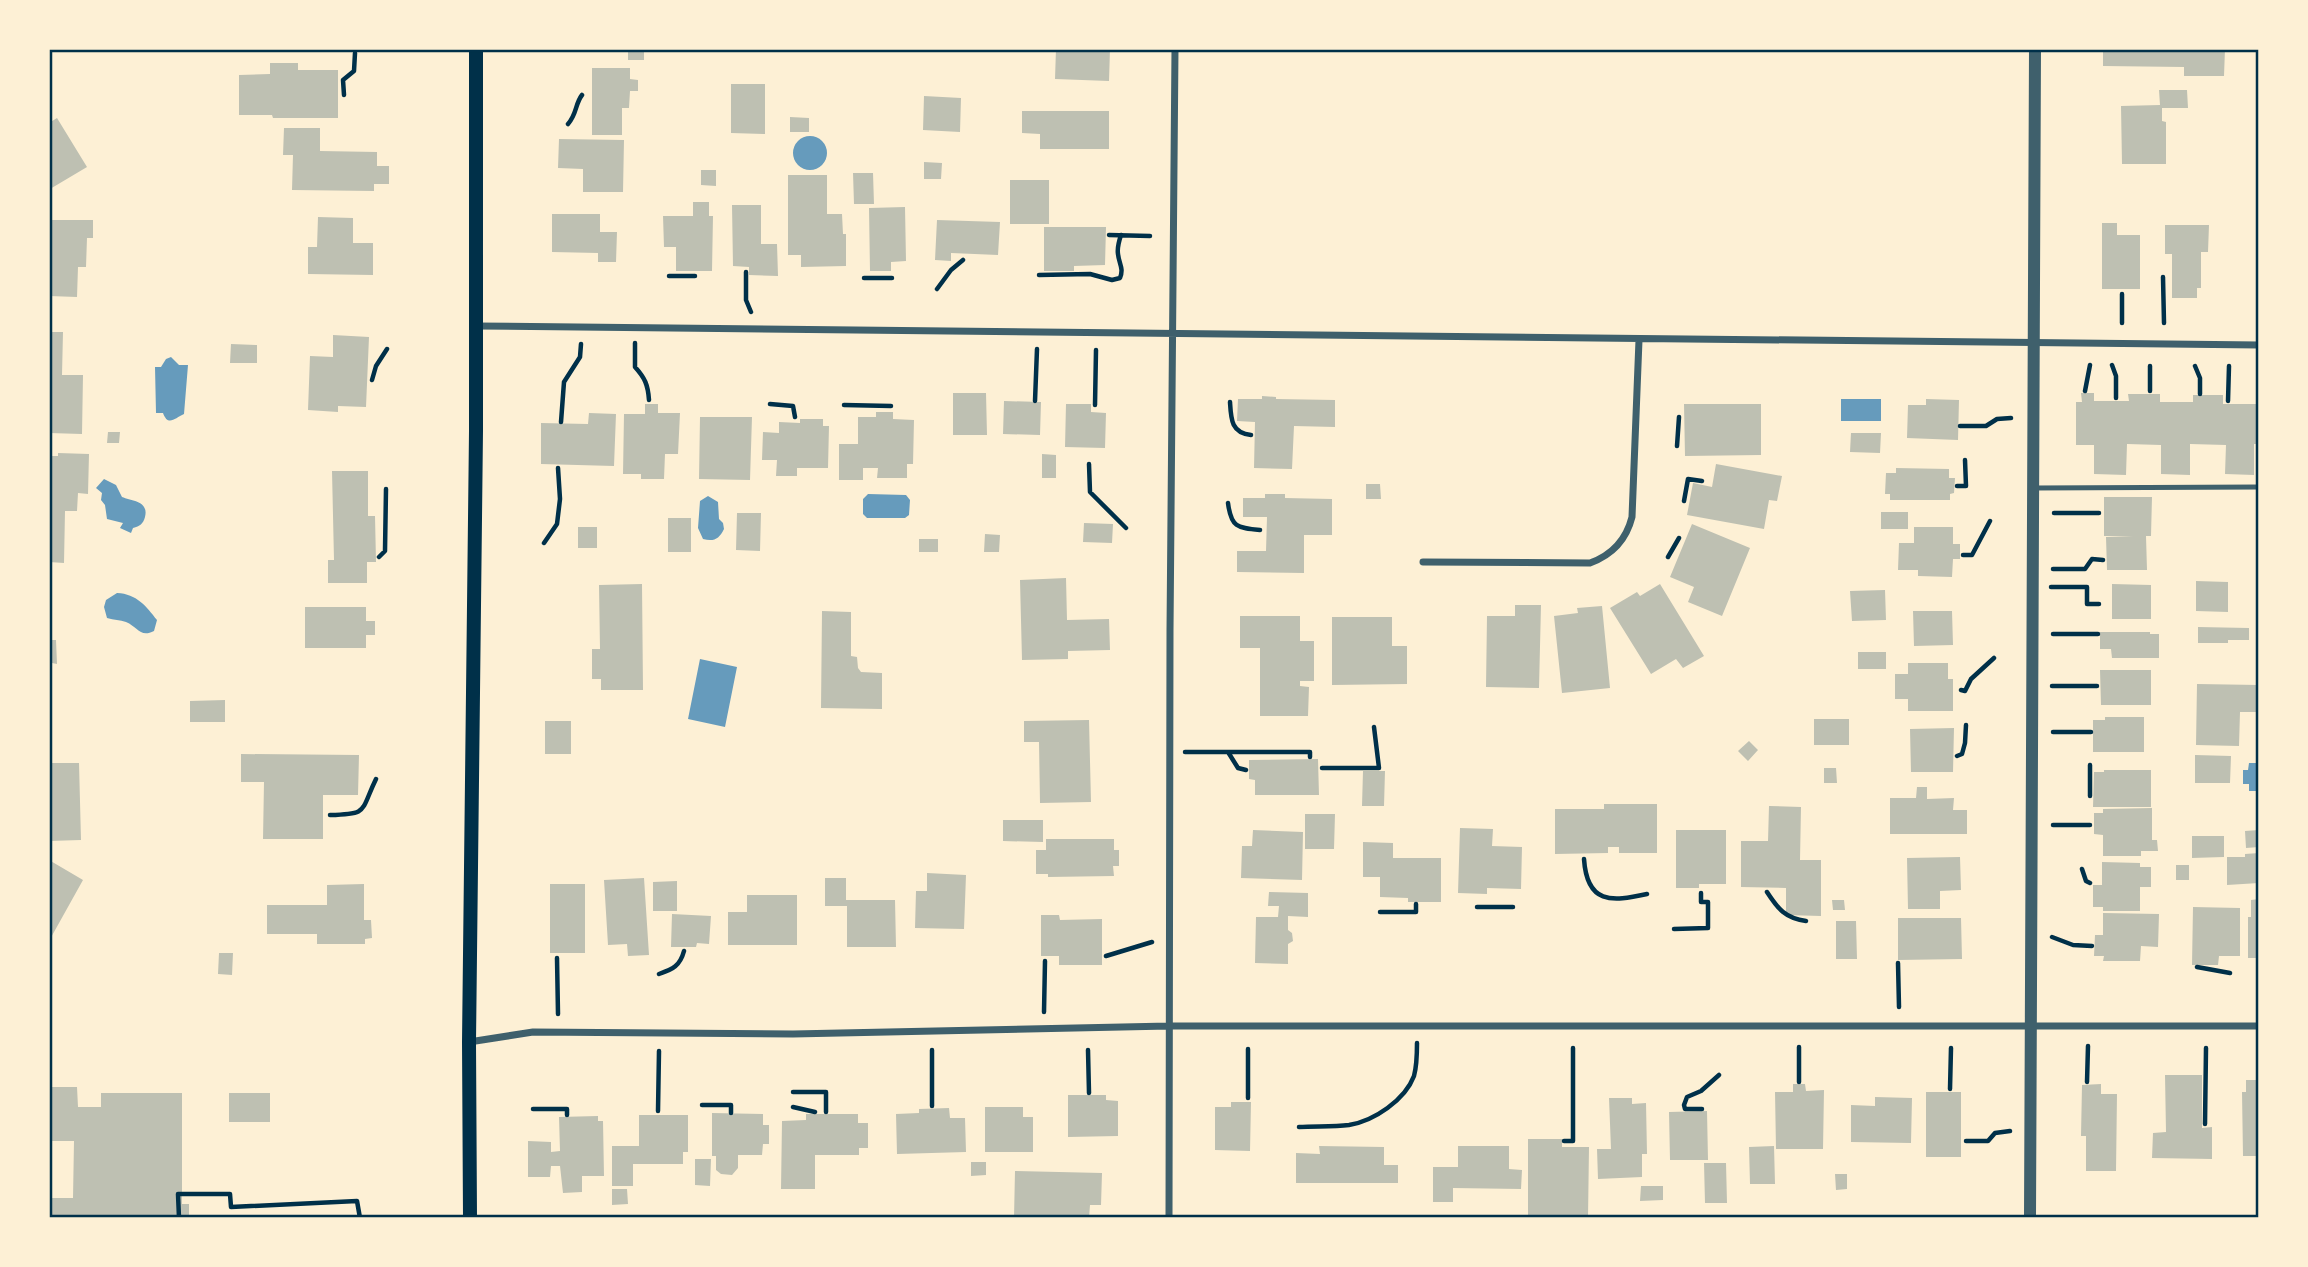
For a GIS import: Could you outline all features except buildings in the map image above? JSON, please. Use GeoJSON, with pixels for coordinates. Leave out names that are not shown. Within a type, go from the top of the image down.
{"type":"FeatureCollection","features":[{"type":"Feature","properties":{"kind":"main road"},"geometry":{"type":"LineString","coordinates":[[470,1218],[469,1042],[476,327],[475,49]]}},
{"type":"Feature","properties":{"kind":"street"},"geometry":{"type":"LineString","coordinates":[[1169,1218],[1175,49]]}},
{"type":"Feature","properties":{"kind":"street"},"geometry":{"type":"LineString","coordinates":[[2030,1218],[2035,49]]}},
{"type":"Feature","properties":{"kind":"street"},"geometry":{"type":"LineString","coordinates":[[476,327],[2259,345]]}},
{"type":"Feature","properties":{"kind":"street"},"geometry":{"type":"LineString","coordinates":[[1423,562],[1590,563],[1605,558],[1617,547],[1628,533],[1632,517],[1639,340]]}},
{"type":"Feature","properties":{"kind":"street"},"geometry":{"type":"LineString","coordinates":[[469,1042],[533,1032],[793,1034],[1169,1026],[2259,1026]]}},
{"type":"Feature","properties":{"kind":"lane"},"geometry":{"type":"LineString","coordinates":[[2032,488],[2259,486]]}},
{"type":"Feature","properties":{"kind":"path"},"geometry":{"type":"LineString","coordinates":[[344,95],[343,80],[354,71],[355,53]]}},
{"type":"Feature","properties":{"kind":"path"},"geometry":{"type":"LineString","coordinates":[[568,124],[576,115],[577,101],[582,96]]}},
{"type":"Feature","properties":{"kind":"path"},"geometry":{"type":"LineString","coordinates":[[1109,235],[1150,236]]}},
{"type":"Feature","properties":{"kind":"path"},"geometry":{"type":"LineString","coordinates":[[1040,275],[1090,274],[1112,280],[1120,278],[1123,271],[1118,255],[1121,235]]}},
{"type":"Feature","properties":{"kind":"path"},"geometry":{"type":"LineString","coordinates":[[937,289],[951,270],[963,260]]}},
{"type":"Feature","properties":{"kind":"path"},"geometry":{"type":"LineString","coordinates":[[746,272],[746,300],[751,312]]}},
{"type":"Feature","properties":{"kind":"path"},"geometry":{"type":"LineString","coordinates":[[669,276],[695,276]]}},
{"type":"Feature","properties":{"kind":"path"},"geometry":{"type":"LineString","coordinates":[[2163,277],[2164,323]]}},
{"type":"Feature","properties":{"kind":"path"},"geometry":{"type":"LineString","coordinates":[[864,278],[892,278]]}},
{"type":"Feature","properties":{"kind":"path"},"geometry":{"type":"LineString","coordinates":[[2122,293],[2122,323]]}},
{"type":"Feature","properties":{"kind":"path"},"geometry":{"type":"LineString","coordinates":[[561,422],[564,382],[580,357],[581,328]]}},
{"type":"Feature","properties":{"kind":"path"},"geometry":{"type":"LineString","coordinates":[[635,328],[635,367],[645,377],[649,400]]}},
{"type":"Feature","properties":{"kind":"path"},"geometry":{"type":"LineString","coordinates":[[1035,401],[1037,332]]}},
{"type":"Feature","properties":{"kind":"path"},"geometry":{"type":"LineString","coordinates":[[1095,405],[1097,333]]}},
{"type":"Feature","properties":{"kind":"path"},"geometry":{"type":"LineString","coordinates":[[372,380],[376,366],[387,349]]}},
{"type":"Feature","properties":{"kind":"path"},"geometry":{"type":"LineString","coordinates":[[2085,391],[2090,365]]}},
{"type":"Feature","properties":{"kind":"path"},"geometry":{"type":"LineString","coordinates":[[2112,365],[2116,376],[2116,398]]}},
{"type":"Feature","properties":{"kind":"path"},"geometry":{"type":"LineString","coordinates":[[2150,366],[2150,391]]}},
{"type":"Feature","properties":{"kind":"path"},"geometry":{"type":"LineString","coordinates":[[2195,366],[2200,378],[2200,394]]}},
{"type":"Feature","properties":{"kind":"path"},"geometry":{"type":"LineString","coordinates":[[2228,366],[2228,401]]}},
{"type":"Feature","properties":{"kind":"path"},"geometry":{"type":"LineString","coordinates":[[1230,402],[1235,429],[1241,434],[1251,435]]}},
{"type":"Feature","properties":{"kind":"path"},"geometry":{"type":"LineString","coordinates":[[770,404],[793,406],[795,417]]}},
{"type":"Feature","properties":{"kind":"path"},"geometry":{"type":"LineString","coordinates":[[844,405],[891,406]]}},
{"type":"Feature","properties":{"kind":"path"},"geometry":{"type":"LineString","coordinates":[[1677,446],[1679,417]]}},
{"type":"Feature","properties":{"kind":"path"},"geometry":{"type":"LineString","coordinates":[[1960,426],[1986,426],[1997,419],[2011,418]]}},
{"type":"Feature","properties":{"kind":"path"},"geometry":{"type":"LineString","coordinates":[[1957,486],[1966,486],[1965,460]]}},
{"type":"Feature","properties":{"kind":"path"},"geometry":{"type":"LineString","coordinates":[[1089,464],[1090,492],[1126,528]]}},
{"type":"Feature","properties":{"kind":"path"},"geometry":{"type":"LineString","coordinates":[[544,543],[557,524],[558,468]]}},
{"type":"Feature","properties":{"kind":"path"},"geometry":{"type":"LineString","coordinates":[[1684,501],[1688,479],[1702,481]]}},
{"type":"Feature","properties":{"kind":"path"},"geometry":{"type":"LineString","coordinates":[[379,557],[384,551],[386,489]]}},
{"type":"Feature","properties":{"kind":"path"},"geometry":{"type":"LineString","coordinates":[[1228,503],[1230,519],[1234,524],[1260,530]]}},
{"type":"Feature","properties":{"kind":"path"},"geometry":{"type":"LineString","coordinates":[[2051,513],[2099,513]]}},
{"type":"Feature","properties":{"kind":"path"},"geometry":{"type":"LineString","coordinates":[[1963,555],[1972,555],[1990,521]]}},
{"type":"Feature","properties":{"kind":"path"},"geometry":{"type":"LineString","coordinates":[[1668,557],[1679,538]]}},
{"type":"Feature","properties":{"kind":"path"},"geometry":{"type":"LineString","coordinates":[[2051,569],[2085,569],[2092,559],[2103,560]]}},
{"type":"Feature","properties":{"kind":"path"},"geometry":{"type":"LineString","coordinates":[[2050,587],[2087,587],[2087,604],[2099,604]]}},
{"type":"Feature","properties":{"kind":"path"},"geometry":{"type":"LineString","coordinates":[[2050,634],[2098,634]]}},
{"type":"Feature","properties":{"kind":"path"},"geometry":{"type":"LineString","coordinates":[[1961,690],[1965,691],[1971,679],[1994,658]]}},
{"type":"Feature","properties":{"kind":"path"},"geometry":{"type":"LineString","coordinates":[[2050,687],[2096,686]]}},
{"type":"Feature","properties":{"kind":"path"},"geometry":{"type":"LineString","coordinates":[[1957,756],[1962,754],[1966,725]]}},
{"type":"Feature","properties":{"kind":"path"},"geometry":{"type":"LineString","coordinates":[[1322,768],[1379,768],[1374,727]]}},
{"type":"Feature","properties":{"kind":"path"},"geometry":{"type":"LineString","coordinates":[[2050,732],[2091,732]]}},
{"type":"Feature","properties":{"kind":"path"},"geometry":{"type":"LineString","coordinates":[[1170,752],[1310,752],[1310,757]]}},
{"type":"Feature","properties":{"kind":"path"},"geometry":{"type":"LineString","coordinates":[[1227,752],[1238,768],[1245,770]]}},
{"type":"Feature","properties":{"kind":"path"},"geometry":{"type":"LineString","coordinates":[[2090,765],[2090,796]]}},
{"type":"Feature","properties":{"kind":"path"},"geometry":{"type":"LineString","coordinates":[[330,815],[354,815],[363,810],[376,779]]}},
{"type":"Feature","properties":{"kind":"path"},"geometry":{"type":"LineString","coordinates":[[2050,825],[2091,825]]}},
{"type":"Feature","properties":{"kind":"path"},"geometry":{"type":"LineString","coordinates":[[1584,859],[1586,878],[1602,895],[1621,900],[1647,894]]}},
{"type":"Feature","properties":{"kind":"path"},"geometry":{"type":"LineString","coordinates":[[2082,869],[2086,881],[2090,883]]}},
{"type":"Feature","properties":{"kind":"path"},"geometry":{"type":"LineString","coordinates":[[1767,892],[1779,910],[1791,919],[1806,921]]}},
{"type":"Feature","properties":{"kind":"path"},"geometry":{"type":"LineString","coordinates":[[1674,929],[1709,928],[1708,902],[1701,902],[1702,893]]}},
{"type":"Feature","properties":{"kind":"path"},"geometry":{"type":"LineString","coordinates":[[1380,912],[1416,912],[1416,904]]}},
{"type":"Feature","properties":{"kind":"path"},"geometry":{"type":"LineString","coordinates":[[1477,907],[1513,907]]}},
{"type":"Feature","properties":{"kind":"path"},"geometry":{"type":"LineString","coordinates":[[1106,956],[1143,946],[1169,935]]}},
{"type":"Feature","properties":{"kind":"path"},"geometry":{"type":"LineString","coordinates":[[2049,936],[2073,945],[2092,946]]}},
{"type":"Feature","properties":{"kind":"path"},"geometry":{"type":"LineString","coordinates":[[659,974],[679,964],[684,951]]}},
{"type":"Feature","properties":{"kind":"path"},"geometry":{"type":"LineString","coordinates":[[557,958],[558,1032]]}},
{"type":"Feature","properties":{"kind":"path"},"geometry":{"type":"LineString","coordinates":[[1044,1029],[1045,961]]}},
{"type":"Feature","properties":{"kind":"path"},"geometry":{"type":"LineString","coordinates":[[1898,963],[1899,1026]]}},
{"type":"Feature","properties":{"kind":"path"},"geometry":{"type":"LineString","coordinates":[[2197,967],[2230,973]]}},
{"type":"Feature","properties":{"kind":"path"},"geometry":{"type":"LineString","coordinates":[[1299,1127],[1352,1125],[1380,1113],[1399,1098],[1413,1078],[1418,1058],[1418,1026]]}},
{"type":"Feature","properties":{"kind":"path"},"geometry":{"type":"LineString","coordinates":[[1799,1046],[1799,1082]]}},
{"type":"Feature","properties":{"kind":"path"},"geometry":{"type":"LineString","coordinates":[[2087,1082],[2088,1046]]}},
{"type":"Feature","properties":{"kind":"path"},"geometry":{"type":"LineString","coordinates":[[1564,1141],[1573,1141],[1573,1048]]}},
{"type":"Feature","properties":{"kind":"path"},"geometry":{"type":"LineString","coordinates":[[1950,1089],[1951,1048]]}},
{"type":"Feature","properties":{"kind":"path"},"geometry":{"type":"LineString","coordinates":[[2205,1124],[2206,1048]]}},
{"type":"Feature","properties":{"kind":"path"},"geometry":{"type":"LineString","coordinates":[[1248,1049],[1248,1098]]}},
{"type":"Feature","properties":{"kind":"path"},"geometry":{"type":"LineString","coordinates":[[932,1050],[932,1106]]}},
{"type":"Feature","properties":{"kind":"path"},"geometry":{"type":"LineString","coordinates":[[1088,1050],[1088,1093]]}},
{"type":"Feature","properties":{"kind":"path"},"geometry":{"type":"LineString","coordinates":[[658,1111],[659,1051]]}},
{"type":"Feature","properties":{"kind":"path"},"geometry":{"type":"LineString","coordinates":[[1702,1109],[1685,1109],[1687,1097],[1701,1091],[1719,1075]]}},
{"type":"Feature","properties":{"kind":"path"},"geometry":{"type":"LineString","coordinates":[[793,1092],[825,1092],[826,1112]]}},
{"type":"Feature","properties":{"kind":"path"},"geometry":{"type":"LineString","coordinates":[[702,1105],[731,1105],[731,1113]]}},
{"type":"Feature","properties":{"kind":"path"},"geometry":{"type":"LineString","coordinates":[[793,1107],[815,1112]]}},
{"type":"Feature","properties":{"kind":"path"},"geometry":{"type":"LineString","coordinates":[[533,1109],[567,1109],[567,1115]]}},
{"type":"Feature","properties":{"kind":"path"},"geometry":{"type":"LineString","coordinates":[[1966,1141],[1988,1141],[1996,1133],[2010,1131]]}},
{"type":"Feature","properties":{"kind":"path"},"geometry":{"type":"LineString","coordinates":[[179,1218],[178,1194],[230,1194],[231,1207],[357,1201],[360,1218]]}},
{"type":"Feature","properties":{"kind":"water"},"geometry":{"type":"Polygon","coordinates":[[[810,136],[822,141],[827,153],[822,165],[810,170],[798,165],[793,153],[798,141],[810,136]]]}},
{"type":"Feature","properties":{"kind":"water"},"geometry":{"type":"Polygon","coordinates":[[[171,357],[179,365],[188,365],[184,414],[169,421],[163,413],[156,413],[155,367],[161,367],[166,359],[171,357]]]}},
{"type":"Feature","properties":{"kind":"water"},"geometry":{"type":"Polygon","coordinates":[[[1841,399],[1881,399],[1881,421],[1841,421],[1841,399]]]}},
{"type":"Feature","properties":{"kind":"water"},"geometry":{"type":"Polygon","coordinates":[[[104,479],[116,485],[122,497],[142,505],[146,512],[143,521],[133,528],[131,533],[120,528],[123,523],[107,519],[105,505],[101,500],[102,493],[96,488],[104,479]]]}},
{"type":"Feature","properties":{"kind":"water"},"geometry":{"type":"Polygon","coordinates":[[[868,494],[906,495],[910,500],[909,515],[905,518],[867,518],[863,514],[863,499],[868,494]]]}},
{"type":"Feature","properties":{"kind":"water"},"geometry":{"type":"Polygon","coordinates":[[[708,496],[718,502],[719,519],[724,529],[713,540],[703,539],[698,528],[700,501],[708,496]]]}},
{"type":"Feature","properties":{"kind":"water"},"geometry":{"type":"Polygon","coordinates":[[[117,593],[136,598],[145,606],[157,620],[154,631],[142,633],[126,622],[107,618],[104,607],[106,600],[117,593]]]}},
{"type":"Feature","properties":{"kind":"water"},"geometry":{"type":"Polygon","coordinates":[[[700,659],[737,667],[725,727],[688,719],[700,659]]]}},
{"type":"Feature","properties":{"kind":"water"},"geometry":{"type":"Polygon","coordinates":[[[2249,763],[2259,763],[2259,791],[2249,791],[2249,784],[2243,784],[2243,770],[2248,770],[2249,763]]]}}]}
